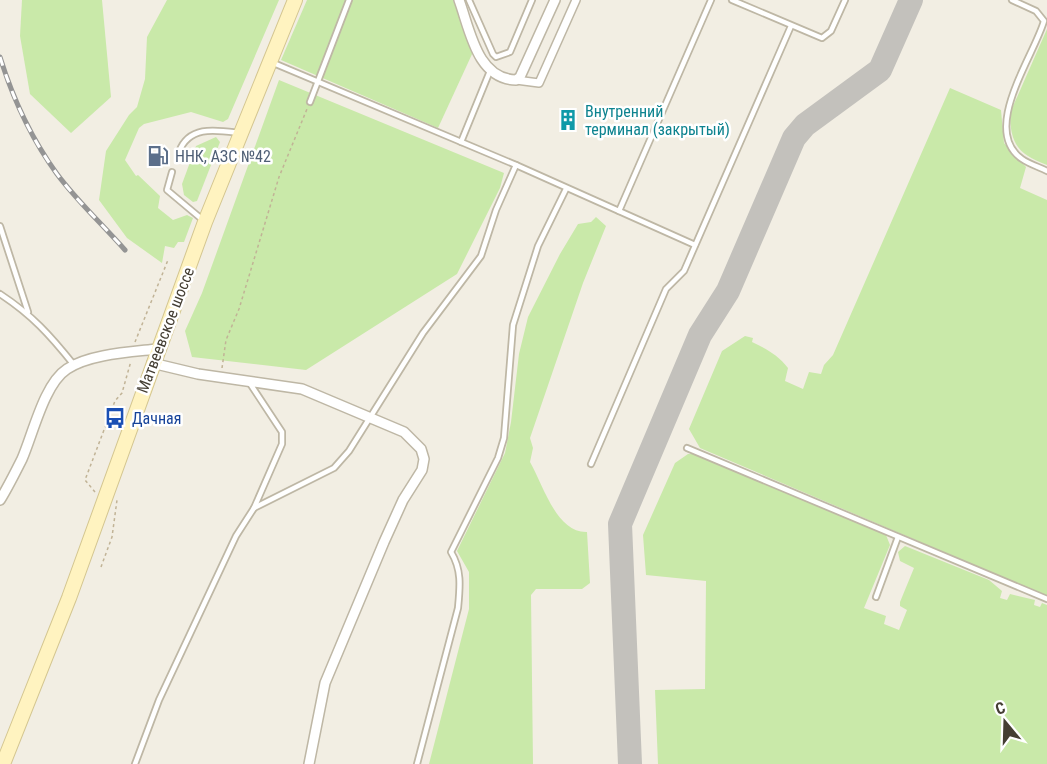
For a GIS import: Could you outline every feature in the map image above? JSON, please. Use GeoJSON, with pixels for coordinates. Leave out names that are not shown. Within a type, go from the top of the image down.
{"type":"FeatureCollection","features":[{"type":"Feature","properties":{"kind":"main road","name":"Матвеевское шоссе"},"geometry":{"type":"LineString","coordinates":[[3,764],[69,598],[157,349],[239,133],[295,0]]}},
{"type":"Feature","properties":{"kind":"street"},"geometry":{"type":"LineString","coordinates":[[459,0],[478,55],[490,71],[516,80],[539,83],[576,0]]}},
{"type":"Feature","properties":{"kind":"street"},"geometry":{"type":"LineString","coordinates":[[516,80],[520,77],[555,0]]}},
{"type":"Feature","properties":{"kind":"street"},"geometry":{"type":"LineString","coordinates":[[0,500],[22,459],[50,390],[60,375],[74,365],[115,353],[157,349]]}},
{"type":"Feature","properties":{"kind":"street"},"geometry":{"type":"LineString","coordinates":[[152,363],[221,378],[302,389],[414,439],[424,459],[423,470],[403,500],[338,646],[325,683],[309,764]]}},
{"type":"Feature","properties":{"kind":"lane"},"geometry":{"type":"LineString","coordinates":[[310,102],[349,0]]}},
{"type":"Feature","properties":{"kind":"lane"},"geometry":{"type":"LineString","coordinates":[[469,0],[496,57],[510,52],[532,0]]}},
{"type":"Feature","properties":{"kind":"lane"},"geometry":{"type":"LineString","coordinates":[[619,211],[711,0]]}},
{"type":"Feature","properties":{"kind":"lane"},"geometry":{"type":"LineString","coordinates":[[732,0],[816,37],[826,37],[831,31],[845,0]]}},
{"type":"Feature","properties":{"kind":"lane"},"geometry":{"type":"LineString","coordinates":[[1012,0],[1036,11],[1044,21],[1006,112],[1006,134],[1010,145],[1020,158],[1047,171]]}},
{"type":"Feature","properties":{"kind":"lane"},"geometry":{"type":"LineString","coordinates":[[591,464],[666,289],[684,271],[696,245],[791,26]]}},
{"type":"Feature","properties":{"kind":"lane"},"geometry":{"type":"LineString","coordinates":[[269,61],[516,165],[696,245]]}},
{"type":"Feature","properties":{"kind":"lane"},"geometry":{"type":"LineString","coordinates":[[461,142],[490,71]]}},
{"type":"Feature","properties":{"kind":"lane"},"geometry":{"type":"LineString","coordinates":[[179,153],[184,141],[205,130],[239,133]]}},
{"type":"Feature","properties":{"kind":"lane"},"geometry":{"type":"LineString","coordinates":[[254,508],[334,468],[349,451],[423,333],[481,256],[496,210],[516,165]]}},
{"type":"Feature","properties":{"kind":"lane"},"geometry":{"type":"LineString","coordinates":[[172,172],[167,190],[205,222]]}},
{"type":"Feature","properties":{"kind":"lane"},"geometry":{"type":"LineString","coordinates":[[417,764],[458,608],[460,587],[458,564],[451,552],[498,458],[504,438],[513,326],[538,246],[566,189]]}},
{"type":"Feature","properties":{"kind":"lane"},"geometry":{"type":"LineString","coordinates":[[0,226],[28,312]]}},
{"type":"Feature","properties":{"kind":"lane"},"geometry":{"type":"LineString","coordinates":[[0,294],[28,312],[74,365]]}},
{"type":"Feature","properties":{"kind":"lane"},"geometry":{"type":"LineString","coordinates":[[135,764],[159,700],[236,536],[254,508],[282,444],[282,432],[249,382]]}},
{"type":"Feature","properties":{"kind":"lane"},"geometry":{"type":"LineString","coordinates":[[687,448],[1047,599]]}},
{"type":"Feature","properties":{"kind":"lane"},"geometry":{"type":"LineString","coordinates":[[876,597],[898,537]]}},
{"type":"Feature","properties":{"kind":"path"},"geometry":{"type":"LineString","coordinates":[[221,378],[226,340],[239,309],[279,177],[310,102]]}},
{"type":"Feature","properties":{"kind":"path"},"geometry":{"type":"LineString","coordinates":[[101,567],[112,537],[119,501],[91,491],[85,480],[116,401],[122,393],[131,367],[132,351],[168,260]]}},
{"type":"Feature","properties":{"kind":"green space"},"geometry":{"type":"Polygon","coordinates":[[[22,0],[102,0],[111,97],[71,133],[30,94],[20,36],[22,0]]]}},
{"type":"Feature","properties":{"kind":"green space"},"geometry":{"type":"Polygon","coordinates":[[[167,0],[279,0],[228,119],[223,122],[191,112],[144,124],[139,128],[125,160],[136,176],[138,175],[160,196],[158,208],[173,220],[187,215],[193,218],[184,242],[178,242],[174,248],[165,246],[162,263],[127,238],[99,200],[106,151],[129,115],[137,107],[145,79],[147,37],[167,0]]]}},
{"type":"Feature","properties":{"kind":"green space"},"geometry":{"type":"Polygon","coordinates":[[[307,0],[453,0],[473,52],[438,128],[281,60],[307,0]]]}},
{"type":"Feature","properties":{"kind":"green space"},"geometry":{"type":"Polygon","coordinates":[[[1047,29],[1047,165],[1029,157],[1018,147],[1012,133],[1010,113],[1047,29]]]}},
{"type":"Feature","properties":{"kind":"green space"},"geometry":{"type":"Polygon","coordinates":[[[279,80],[504,173],[500,188],[457,274],[306,370],[192,357],[185,331],[202,293],[279,80]]]}},
{"type":"Feature","properties":{"kind":"green space"},"geometry":{"type":"Polygon","coordinates":[[[950,88],[1001,110],[1004,143],[1026,167],[1020,188],[1047,200],[1047,596],[700,448],[689,429],[722,351],[745,336],[753,338],[752,342],[763,347],[784,363],[788,368],[785,381],[803,389],[809,372],[821,374],[824,365],[833,355],[950,88]]]}},
{"type":"Feature","properties":{"kind":"green space"},"geometry":{"type":"Polygon","coordinates":[[[216,137],[220,142],[197,201],[193,202],[184,195],[182,184],[196,146],[216,137]]]}},
{"type":"Feature","properties":{"kind":"green space"},"geometry":{"type":"Polygon","coordinates":[[[596,217],[606,226],[583,283],[530,438],[533,448],[530,462],[552,506],[567,525],[587,532],[590,583],[582,589],[536,589],[531,595],[533,764],[429,764],[469,609],[469,572],[457,551],[505,453],[519,354],[528,317],[578,224],[591,222],[596,217]]]}},
{"type":"Feature","properties":{"kind":"green space"},"geometry":{"type":"Polygon","coordinates":[[[688,454],[696,454],[886,535],[890,545],[864,608],[886,616],[884,624],[899,630],[907,610],[900,606],[900,602],[914,568],[900,561],[898,552],[905,546],[989,580],[1002,591],[1000,598],[1007,600],[1010,594],[1035,600],[1034,605],[1040,607],[1042,603],[1047,605],[1047,764],[658,764],[655,690],[705,689],[706,581],[646,575],[643,535],[675,463],[688,454]]]}},
{"type":"Feature","properties":{"kind":"taxiway"},"geometry":{"type":"LineString","coordinates":[[630,764],[620,524],[700,335],[728,291],[794,138],[805,125],[880,70],[911,0]]}},
{"type":"Feature","properties":{"kind":"railway"},"geometry":{"type":"LineString","coordinates":[[0,57],[24,118],[57,174],[125,250]]}},
{"type":"Feature","properties":{"kind":"place","name":"Внутренний терминал (закрытый)"},"geometry":{"type":"Point","coordinates":[568,120]}},
{"type":"Feature","properties":{"kind":"place","name":"ННК, АЗС №42"},"geometry":{"type":"Point","coordinates":[158,156]}},
{"type":"Feature","properties":{"kind":"place","name":"Дачная"},"geometry":{"type":"Point","coordinates":[115,418]}}]}
